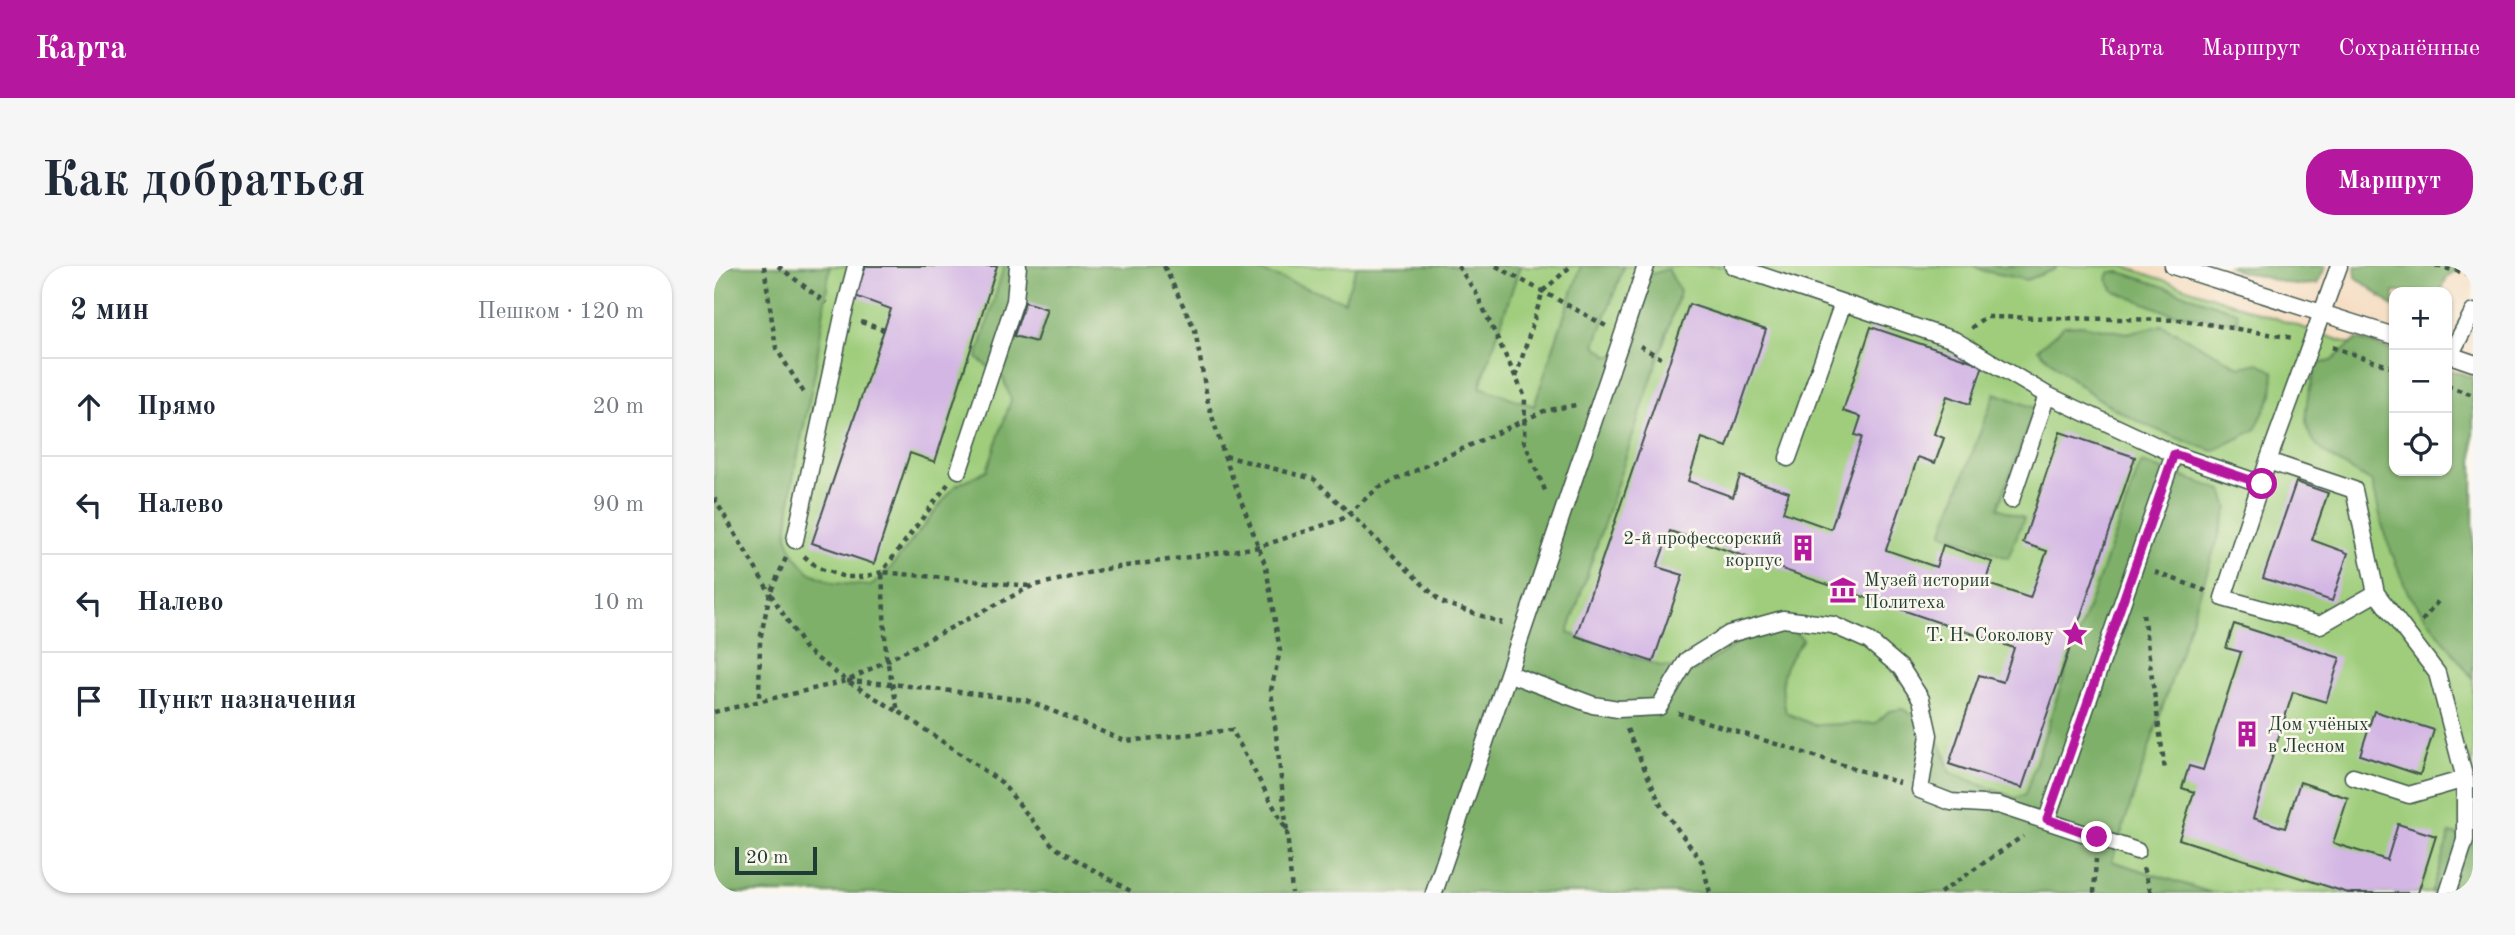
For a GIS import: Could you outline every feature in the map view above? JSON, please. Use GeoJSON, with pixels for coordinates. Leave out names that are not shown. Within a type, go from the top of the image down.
{"type":"FeatureCollection","features":[{"type":"Feature","properties":{"kind":"lane"},"geometry":{"type":"LineString","coordinates":[[795,540],[856,266]]}},
{"type":"Feature","properties":{"kind":"lane"},"geometry":{"type":"LineString","coordinates":[[958,470],[1015,301],[1018,266]]}},
{"type":"Feature","properties":{"kind":"lane"},"geometry":{"type":"LineString","coordinates":[[1434,893],[1646,266]]}},
{"type":"Feature","properties":{"kind":"lane"},"geometry":{"type":"LineString","coordinates":[[1733,266],[1954,340],[2047,395],[2174,454],[2262,484]]}},
{"type":"Feature","properties":{"kind":"lane"},"geometry":{"type":"LineString","coordinates":[[2173,266],[2199,270],[2389,334]]}},
{"type":"Feature","properties":{"kind":"lane"},"geometry":{"type":"LineString","coordinates":[[2339,266],[2268,461],[2223,597],[2320,625],[2376,593]]}},
{"type":"Feature","properties":{"kind":"lane"},"geometry":{"type":"LineString","coordinates":[[1788,458],[1843,303]]}},
{"type":"Feature","properties":{"kind":"lane"},"geometry":{"type":"LineString","coordinates":[[2451,350],[2473,312]]}},
{"type":"Feature","properties":{"kind":"lane"},"geometry":{"type":"LineString","coordinates":[[2452,356],[2473,363]]}},
{"type":"Feature","properties":{"kind":"lane"},"geometry":{"type":"LineString","coordinates":[[2011,500],[2047,395]]}},
{"type":"Feature","properties":{"kind":"lane"},"geometry":{"type":"LineString","coordinates":[[2047,819],[2174,454]]}},
{"type":"Feature","properties":{"kind":"lane"},"geometry":{"type":"LineString","coordinates":[[2268,461],[2354,490],[2376,593],[2437,673],[2465,779],[2465,840],[2448,893]]}},
{"type":"Feature","properties":{"kind":"lane"},"geometry":{"type":"LineString","coordinates":[[1510,674],[1593,705],[1618,709],[1659,707],[1687,660],[1729,634],[1783,619],[1833,625],[1869,641],[1893,661],[1901,668],[1921,699],[1928,735],[1920,790],[1951,802],[1998,805],[2047,819],[2137,851]]}},
{"type":"Feature","properties":{"kind":"lane"},"geometry":{"type":"LineString","coordinates":[[2353,777],[2409,795],[2465,779]]}},
{"type":"Feature","properties":{"kind":"path"},"geometry":{"type":"LineString","coordinates":[[714,274],[720,266]]}},
{"type":"Feature","properties":{"kind":"path"},"geometry":{"type":"LineString","coordinates":[[764,266],[776,348],[821,419]]}},
{"type":"Feature","properties":{"kind":"path"},"geometry":{"type":"LineString","coordinates":[[779,266],[843,316]]}},
{"type":"Feature","properties":{"kind":"path"},"geometry":{"type":"LineString","coordinates":[[1164,266],[1195,330],[1208,403],[1224,456],[1266,567],[1280,651],[1271,690],[1292,893]]}},
{"type":"Feature","properties":{"kind":"path"},"geometry":{"type":"LineString","coordinates":[[1458,266],[1476,293],[1525,397],[1524,441],[1559,525]]}},
{"type":"Feature","properties":{"kind":"path"},"geometry":{"type":"LineString","coordinates":[[1496,266],[1661,358]]}},
{"type":"Feature","properties":{"kind":"path"},"geometry":{"type":"LineString","coordinates":[[1516,377],[1543,291],[1571,266]]}},
{"type":"Feature","properties":{"kind":"path"},"geometry":{"type":"LineString","coordinates":[[2436,266],[2473,275]]}},
{"type":"Feature","properties":{"kind":"path"},"geometry":{"type":"LineString","coordinates":[[1954,340],[1985,317],[2182,320],[2312,341],[2389,366]]}},
{"type":"Feature","properties":{"kind":"path"},"geometry":{"type":"LineString","coordinates":[[2452,388],[2473,394]]}},
{"type":"Feature","properties":{"kind":"path"},"geometry":{"type":"LineString","coordinates":[[714,712],[846,681],[1032,586],[1105,569],[1259,547],[1342,519],[1378,488],[1544,411],[1601,400]]}},
{"type":"Feature","properties":{"kind":"path"},"geometry":{"type":"LineString","coordinates":[[1224,456],[1314,479],[1441,602],[1523,630]]}},
{"type":"Feature","properties":{"kind":"path"},"geometry":{"type":"LineString","coordinates":[[898,711],[887,660],[882,572],[958,470]]}},
{"type":"Feature","properties":{"kind":"path"},"geometry":{"type":"LineString","coordinates":[[714,498],[806,650],[846,681],[898,711],[1000,782],[1054,847],[1134,893]]}},
{"type":"Feature","properties":{"kind":"path"},"geometry":{"type":"LineString","coordinates":[[795,540],[805,558],[818,568],[845,577],[863,577],[882,572],[1032,586]]}},
{"type":"Feature","properties":{"kind":"path"},"geometry":{"type":"LineString","coordinates":[[759,700],[760,640],[770,593],[795,540]]}},
{"type":"Feature","properties":{"kind":"path"},"geometry":{"type":"LineString","coordinates":[[2136,564],[2223,597]]}},
{"type":"Feature","properties":{"kind":"path"},"geometry":{"type":"LineString","coordinates":[[2141,605],[2165,770]]}},
{"type":"Feature","properties":{"kind":"path"},"geometry":{"type":"LineString","coordinates":[[846,681],[1026,700],[1125,741],[1232,730],[1287,831]]}},
{"type":"Feature","properties":{"kind":"path"},"geometry":{"type":"LineString","coordinates":[[1659,707],[1920,790]]}},
{"type":"Feature","properties":{"kind":"path"},"geometry":{"type":"LineString","coordinates":[[1618,709],[1662,808],[1702,862],[1710,893]]}},
{"type":"Feature","properties":{"kind":"path"},"geometry":{"type":"LineString","coordinates":[[1940,893],[2047,819]]}},
{"type":"Feature","properties":{"kind":"path"},"geometry":{"type":"LineString","coordinates":[[2094,893],[2097,837]]}},
{"type":"Feature","properties":{"kind":"green space"},"geometry":{"type":"Polygon","coordinates":[[[714,266],[2123,266],[2389,357],[2389,476],[2452,476],[2452,454],[2473,385],[2473,893],[714,893],[714,266]]]}},
{"type":"Feature","properties":{"kind":"green space"},"geometry":{"type":"Polygon","coordinates":[[[714,266],[830,266],[815,372],[793,479],[787,536],[795,556],[809,572],[833,583],[871,586],[888,571],[955,486],[987,470],[1011,400],[1003,378],[977,358],[1004,266],[1251,266],[1344,301],[1357,266],[1520,266],[1480,387],[1534,406],[1581,266],[1624,266],[1595,345],[1609,356],[1632,356],[1641,326],[1638,298],[1648,275],[1668,269],[1680,292],[1568,633],[1661,666],[1695,671],[1746,638],[1787,626],[1803,639],[1786,666],[1782,681],[1786,713],[1814,725],[1876,723],[1889,711],[1903,709],[1933,728],[1946,757],[1949,772],[2015,798],[2025,795],[2071,655],[2142,463],[2222,490],[2228,508],[2112,861],[2212,893],[714,893],[714,266]]]}},
{"type":"Feature","properties":{"kind":"green space"},"geometry":{"type":"Polygon","coordinates":[[[1974,266],[2056,266],[2055,269],[2027,280],[1984,271],[1974,266]]]}},
{"type":"Feature","properties":{"kind":"green space"},"geometry":{"type":"Polygon","coordinates":[[[2229,266],[2326,266],[2317,284],[2295,285],[2235,270],[2229,266]]]}},
{"type":"Feature","properties":{"kind":"green space"},"geometry":{"type":"Polygon","coordinates":[[[2355,266],[2460,266],[2446,279],[2443,287],[2389,287],[2389,303],[2356,277],[2355,266]]]}},
{"type":"Feature","properties":{"kind":"green space"},"geometry":{"type":"Polygon","coordinates":[[[2121,272],[2237,312],[2238,323],[2167,312],[2114,291],[2107,279],[2109,273],[2121,272]]]}},
{"type":"Feature","properties":{"kind":"green space"},"geometry":{"type":"Polygon","coordinates":[[[2081,325],[2127,333],[2162,325],[2240,367],[2259,363],[2274,372],[2272,395],[2255,430],[2213,451],[2188,442],[2131,418],[2103,401],[2038,349],[2064,326],[2081,325]]]}},
{"type":"Feature","properties":{"kind":"green space"},"geometry":{"type":"Polygon","coordinates":[[[2357,339],[2389,349],[2389,476],[2452,476],[2452,371],[2473,377],[2473,679],[2408,593],[2385,536],[2372,482],[2326,454],[2312,439],[2306,423],[2310,388],[2317,364],[2331,361],[2357,339]]]}},
{"type":"Feature","properties":{"kind":"green space"},"geometry":{"type":"Polygon","coordinates":[[[1995,393],[2035,408],[1998,508],[2024,518],[2008,558],[1942,533],[1995,393]]]}},
{"type":"Feature","properties":{"kind":"green space"},"geometry":{"type":"Polygon","coordinates":[[[2450,833],[2473,839],[2473,893],[2431,893],[2450,833]]]}},
{"type":"Feature","properties":{"kind":"building"},"geometry":{"type":"Polygon","coordinates":[[[866,266],[997,266],[935,462],[910,453],[874,564],[812,543],[891,309],[855,296],[866,266]]]}},
{"type":"Feature","properties":{"kind":"building"},"geometry":{"type":"Polygon","coordinates":[[[1025,302],[1047,309],[1036,342],[1014,336],[1025,302]]]}},
{"type":"Feature","properties":{"kind":"building","name":"2-й профессорский корпус"},"geometry":{"type":"Polygon","coordinates":[[[1689,304],[1766,330],[1727,447],[1702,438],[1688,481],[1733,497],[1740,476],[1789,492],[1783,512],[1831,529],[1862,437],[1855,435],[1861,417],[1843,411],[1871,327],[1983,365],[1970,404],[1947,396],[1934,434],[1944,438],[1935,463],[1918,457],[1886,550],[1936,567],[1943,545],[1992,562],[1985,583],[2030,598],[2047,551],[2023,543],[2060,432],[2135,457],[2022,788],[1949,764],[1979,675],[2003,682],[2014,648],[1670,531],[1657,567],[1683,575],[1653,662],[1576,636],[1689,304]]]}},
{"type":"Feature","properties":{"kind":"building"},"geometry":{"type":"Polygon","coordinates":[[[2296,482],[2328,493],[2312,540],[2348,553],[2332,601],[2263,578],[2296,482]]]}},
{"type":"Feature","properties":{"kind":"building","name":"Дом учёных в Лесном"},"geometry":{"type":"Polygon","coordinates":[[[2234,624],[2340,658],[2326,702],[2293,692],[2253,818],[2285,828],[2300,782],[2348,798],[2333,843],[2387,860],[2398,824],[2436,836],[2418,893],[2348,893],[2179,839],[2194,792],[2182,788],[2189,766],[2203,770],[2241,652],[2226,648],[2234,624]]]}},
{"type":"Feature","properties":{"kind":"building"},"geometry":{"type":"Polygon","coordinates":[[[2374,711],[2434,730],[2420,775],[2360,755],[2374,711]]]}},
{"type":"Feature","properties":{"kind":"place","name":"2-й профессорский корпус"},"geometry":{"type":"Point","coordinates":[1803,548]}},
{"type":"Feature","properties":{"kind":"place","name":"Музей истории Политеха"},"geometry":{"type":"Point","coordinates":[1843,590]}},
{"type":"Feature","properties":{"kind":"place","name":"Т. Н. Соколову"},"geometry":{"type":"Point","coordinates":[2075,634]}},
{"type":"Feature","properties":{"kind":"place","name":"Дом учёных в Лесном"},"geometry":{"type":"Point","coordinates":[2247,734]}},
{"type":"Feature","properties":{"kind":"route"},"geometry":{"type":"LineString","coordinates":[[2097,837],[2047,819],[2174,454],[2262,484]]}}]}
